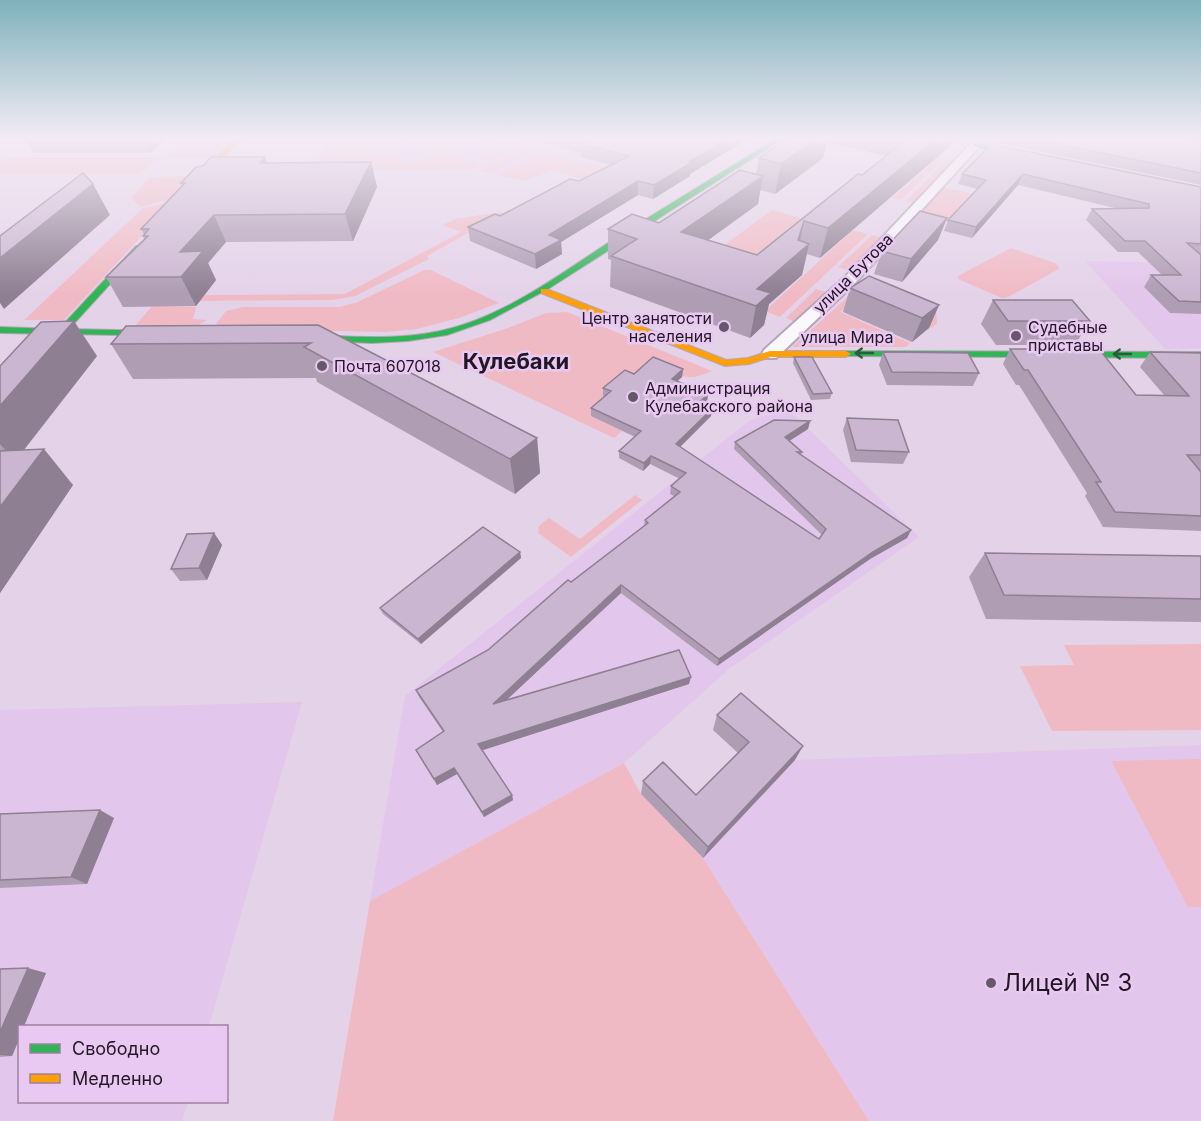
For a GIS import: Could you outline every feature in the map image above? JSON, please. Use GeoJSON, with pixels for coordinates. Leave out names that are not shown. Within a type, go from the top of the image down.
{"type":"FeatureCollection","features":[{"type":"Feature","properties":{"kind":"street"},"geometry":{"type":"LineString","coordinates":[[185,197],[192,189]]}},
{"type":"Feature","properties":{"kind":"street"},"geometry":{"type":"LineString","coordinates":[[283,337],[406,338],[445,333],[494,316],[544,291],[700,189]]}},
{"type":"Feature","properties":{"kind":"street","name":"улица Бутова"},"geometry":{"type":"LineString","coordinates":[[770,354],[851,279],[934,189]]}},
{"type":"Feature","properties":{"kind":"street"},"geometry":{"type":"LineString","coordinates":[[0,398],[151,235]]}},
{"type":"Feature","properties":{"kind":"street","name":"улица Мира"},"geometry":{"type":"LineString","coordinates":[[544,291],[725,363],[749,361],[770,354],[1201,355]]}},
{"type":"Feature","properties":{"kind":"street"},"geometry":{"type":"LineString","coordinates":[[0,330],[177,334]]}},
{"type":"Feature","properties":{"kind":"shaded area"},"geometry":{"type":"Polygon","coordinates":[[[138,189],[185,189],[178,197],[140,207],[131,197],[138,189]]]}},
{"type":"Feature","properties":{"kind":"shaded area"},"geometry":{"type":"Polygon","coordinates":[[[903,189],[912,189],[901,200],[893,198],[903,189]]]}},
{"type":"Feature","properties":{"kind":"shaded area"},"geometry":{"type":"Polygon","coordinates":[[[917,189],[930,189],[916,204],[905,201],[917,189]]]}},
{"type":"Feature","properties":{"kind":"shaded area"},"geometry":{"type":"Polygon","coordinates":[[[939,189],[974,194],[940,229],[911,222],[939,189]]]}},
{"type":"Feature","properties":{"kind":"shaded area"},"geometry":{"type":"Polygon","coordinates":[[[174,201],[64,320],[24,320],[142,209],[174,201]]]}},
{"type":"Feature","properties":{"kind":"shaded area"},"geometry":{"type":"Polygon","coordinates":[[[772,210],[807,220],[749,266],[712,254],[772,210]]]}},
{"type":"Feature","properties":{"kind":"shaded area"},"geometry":{"type":"Polygon","coordinates":[[[501,212],[511,219],[484,224],[427,256],[429,259],[355,296],[332,300],[200,301],[205,295],[345,294],[461,232],[443,225],[455,219],[501,212]]]}},
{"type":"Feature","properties":{"kind":"shaded area"},"geometry":{"type":"Polygon","coordinates":[[[853,230],[868,234],[780,317],[765,311],[853,230]]]}},
{"type":"Feature","properties":{"kind":"shaded area"},"geometry":{"type":"Polygon","coordinates":[[[872,235],[884,238],[851,271],[838,267],[872,235]]]}},
{"type":"Feature","properties":{"kind":"shaded area"},"geometry":{"type":"Polygon","coordinates":[[[1011,248],[1055,263],[1059,269],[1008,297],[1002,298],[958,279],[958,276],[1011,248]]]}},
{"type":"Feature","properties":{"kind":"shaded area"},"geometry":{"type":"Polygon","coordinates":[[[1085,261],[1201,263],[1201,349],[1165,349],[1085,261]]]}},
{"type":"Feature","properties":{"kind":"shaded area"},"geometry":{"type":"Polygon","coordinates":[[[424,270],[431,270],[499,303],[459,318],[417,329],[386,332],[232,329],[216,324],[226,311],[243,307],[340,307],[358,302],[424,270]]]}},
{"type":"Feature","properties":{"kind":"shaded area"},"geometry":{"type":"Polygon","coordinates":[[[862,284],[936,312],[937,323],[932,328],[858,298],[840,312],[910,343],[906,347],[792,347],[862,284]]]}},
{"type":"Feature","properties":{"kind":"shaded area"},"geometry":{"type":"Polygon","coordinates":[[[816,289],[829,293],[798,323],[786,318],[816,289]]]}},
{"type":"Feature","properties":{"kind":"shaded area"},"geometry":{"type":"Polygon","coordinates":[[[152,306],[196,307],[193,319],[207,320],[194,328],[135,326],[152,306]]]}},
{"type":"Feature","properties":{"kind":"shaded area"},"geometry":{"type":"Polygon","coordinates":[[[567,312],[712,371],[689,377],[653,365],[604,395],[611,399],[592,416],[622,431],[614,438],[433,352],[546,313],[567,312]]]}},
{"type":"Feature","properties":{"kind":"shaded area"},"geometry":{"type":"Polygon","coordinates":[[[787,408],[919,537],[729,669],[624,763],[370,901],[405,696],[749,421],[787,408]]]}},
{"type":"Feature","properties":{"kind":"shaded area"},"geometry":{"type":"Polygon","coordinates":[[[635,495],[642,500],[571,557],[538,533],[539,526],[549,518],[580,539],[635,495]]]}},
{"type":"Feature","properties":{"kind":"shaded area"},"geometry":{"type":"Polygon","coordinates":[[[1201,644],[1201,730],[1052,731],[1020,666],[1074,665],[1064,645],[1201,644]]]}},
{"type":"Feature","properties":{"kind":"shaded area"},"geometry":{"type":"Polygon","coordinates":[[[302,702],[209,1025],[18,1025],[18,1103],[188,1103],[182,1121],[0,1121],[0,710],[302,702]]]}},
{"type":"Feature","properties":{"kind":"shaded area","name":"Лицей № 3"},"geometry":{"type":"Polygon","coordinates":[[[1201,745],[1201,1121],[869,1121],[703,858],[795,760],[1201,745]]]}},
{"type":"Feature","properties":{"kind":"shaded area"},"geometry":{"type":"Polygon","coordinates":[[[1201,759],[1201,907],[1188,907],[1111,761],[1201,759]]]}},
{"type":"Feature","properties":{"kind":"shaded area"},"geometry":{"type":"Polygon","coordinates":[[[624,763],[641,794],[703,858],[869,1121],[333,1121],[370,901],[624,763]]]}},
{"type":"Feature","properties":{"kind":"building"},"geometry":{"type":"Polygon","coordinates":[[[62,189],[86,189],[0,258],[0,236],[62,189]]]}},
{"type":"Feature","properties":{"kind":"building"},"geometry":{"type":"Polygon","coordinates":[[[179,189],[357,189],[345,214],[214,215],[180,252],[203,251],[181,277],[106,277],[148,236],[143,236],[149,229],[141,229],[179,189]]]}},
{"type":"Feature","properties":{"kind":"building"},"geometry":{"type":"Polygon","coordinates":[[[550,189],[624,189],[549,235],[561,240],[535,254],[468,227],[495,214],[500,216],[550,189]]]}},
{"type":"Feature","properties":{"kind":"building"},"geometry":{"type":"Polygon","coordinates":[[[710,189],[744,189],[681,232],[757,255],[839,189],[875,189],[828,228],[804,221],[798,240],[809,244],[757,289],[771,293],[756,306],[611,256],[637,239],[608,229],[632,214],[659,223],[710,189]]]}},
{"type":"Feature","properties":{"kind":"building"},"geometry":{"type":"Polygon","coordinates":[[[977,189],[1009,189],[976,227],[948,220],[977,189]]]}},
{"type":"Feature","properties":{"kind":"building"},"geometry":{"type":"Polygon","coordinates":[[[1087,189],[1201,189],[1201,244],[1187,243],[1201,255],[1201,302],[1179,301],[1151,275],[1181,275],[1145,241],[1125,241],[1092,209],[1149,208],[1149,204],[1087,189]]]}},
{"type":"Feature","properties":{"kind":"building"},"geometry":{"type":"Polygon","coordinates":[[[920,211],[947,218],[911,259],[882,251],[920,211]]]}},
{"type":"Feature","properties":{"kind":"building"},"geometry":{"type":"Polygon","coordinates":[[[869,276],[939,305],[922,318],[850,288],[869,276]]]}},
{"type":"Feature","properties":{"kind":"building"},"geometry":{"type":"Polygon","coordinates":[[[993,300],[1072,300],[1090,321],[1008,321],[993,300]]]}},
{"type":"Feature","properties":{"kind":"building"},"geometry":{"type":"Polygon","coordinates":[[[74,321],[0,406],[0,366],[41,322],[74,321]]]}},
{"type":"Feature","properties":{"kind":"building"},"geometry":{"type":"Polygon","coordinates":[[[318,325],[537,438],[510,459],[304,347],[311,343],[111,344],[126,326],[318,325]]]}},
{"type":"Feature","properties":{"kind":"building"},"geometry":{"type":"Polygon","coordinates":[[[1010,349],[1099,349],[1136,395],[1189,396],[1150,352],[1201,353],[1201,455],[1187,455],[1201,472],[1201,516],[1115,512],[1096,482],[1101,482],[1028,370],[1024,370],[1010,349]]]}},
{"type":"Feature","properties":{"kind":"building"},"geometry":{"type":"Polygon","coordinates":[[[883,352],[968,353],[979,373],[892,372],[883,352]]]}},
{"type":"Feature","properties":{"kind":"building"},"geometry":{"type":"Polygon","coordinates":[[[653,357],[683,369],[672,379],[708,394],[699,403],[713,408],[676,444],[819,539],[826,529],[735,442],[774,420],[810,421],[785,437],[802,452],[797,452],[911,530],[873,552],[719,659],[621,585],[493,704],[679,650],[691,677],[478,744],[512,795],[482,812],[454,768],[434,779],[416,750],[444,731],[416,690],[488,650],[568,580],[571,582],[648,523],[645,520],[680,492],[671,486],[686,473],[651,456],[644,463],[619,451],[641,431],[591,408],[611,391],[603,388],[625,370],[634,374],[653,357]]]}},
{"type":"Feature","properties":{"kind":"building"},"geometry":{"type":"Polygon","coordinates":[[[794,357],[812,357],[832,393],[813,394],[794,357]]]}},
{"type":"Feature","properties":{"kind":"building"},"geometry":{"type":"Polygon","coordinates":[[[847,418],[898,420],[909,452],[856,450],[847,418]]]}},
{"type":"Feature","properties":{"kind":"building"},"geometry":{"type":"Polygon","coordinates":[[[44,449],[0,507],[0,451],[44,449]]]}},
{"type":"Feature","properties":{"kind":"building"},"geometry":{"type":"Polygon","coordinates":[[[483,527],[520,552],[418,639],[380,608],[483,527]]]}},
{"type":"Feature","properties":{"kind":"building"},"geometry":{"type":"Polygon","coordinates":[[[214,533],[199,568],[171,569],[187,534],[214,533]]]}},
{"type":"Feature","properties":{"kind":"building"},"geometry":{"type":"Polygon","coordinates":[[[985,553],[1201,556],[1201,599],[1004,595],[985,553]]]}},
{"type":"Feature","properties":{"kind":"building"},"geometry":{"type":"Polygon","coordinates":[[[741,693],[803,746],[708,847],[643,781],[663,762],[696,795],[749,742],[717,715],[741,693]]]}},
{"type":"Feature","properties":{"kind":"building"},"geometry":{"type":"Polygon","coordinates":[[[100,810],[71,877],[0,880],[0,814],[100,810]]]}},
{"type":"Feature","properties":{"kind":"building"},"geometry":{"type":"Polygon","coordinates":[[[28,968],[0,1032],[0,969],[28,968]]]}},
{"type":"Feature","properties":{"kind":"traffic: fast"},"geometry":{"type":"LineString","coordinates":[[299,337],[408,339],[444,333],[466,326],[506,309],[545,287],[699,189]]}},
{"type":"Feature","properties":{"kind":"traffic: fast"},"geometry":{"type":"LineString","coordinates":[[0,398],[139,248]]}},
{"type":"Feature","properties":{"kind":"traffic: fast"},"geometry":{"type":"LineString","coordinates":[[0,330],[166,334]]}},
{"type":"Feature","properties":{"kind":"traffic: fast"},"geometry":{"type":"LineString","coordinates":[[846,354],[1201,355]]}},
{"type":"Feature","properties":{"kind":"traffic: slow"},"geometry":{"type":"LineString","coordinates":[[544,291],[725,363],[749,361],[770,354],[846,354]]}},
{"type":"Feature","properties":{"kind":"place","name":"Центр занятости населения"},"geometry":{"type":"Point","coordinates":[724,327]}},
{"type":"Feature","properties":{"kind":"place","name":"Судебные приставы"},"geometry":{"type":"Point","coordinates":[1016,336]}},
{"type":"Feature","properties":{"kind":"place","name":"Почта 607018"},"geometry":{"type":"Point","coordinates":[322,366]}},
{"type":"Feature","properties":{"kind":"place","name":"Администрация Кулебакского района"},"geometry":{"type":"Point","coordinates":[633,397]}},
{"type":"Feature","properties":{"kind":"place","name":"Лицей № 3"},"geometry":{"type":"Point","coordinates":[991,983]}},
{"type":"Feature","properties":{"kind":"district","name":"Кулебаки"},"geometry":{"type":"Point","coordinates":[516,361]}}]}
